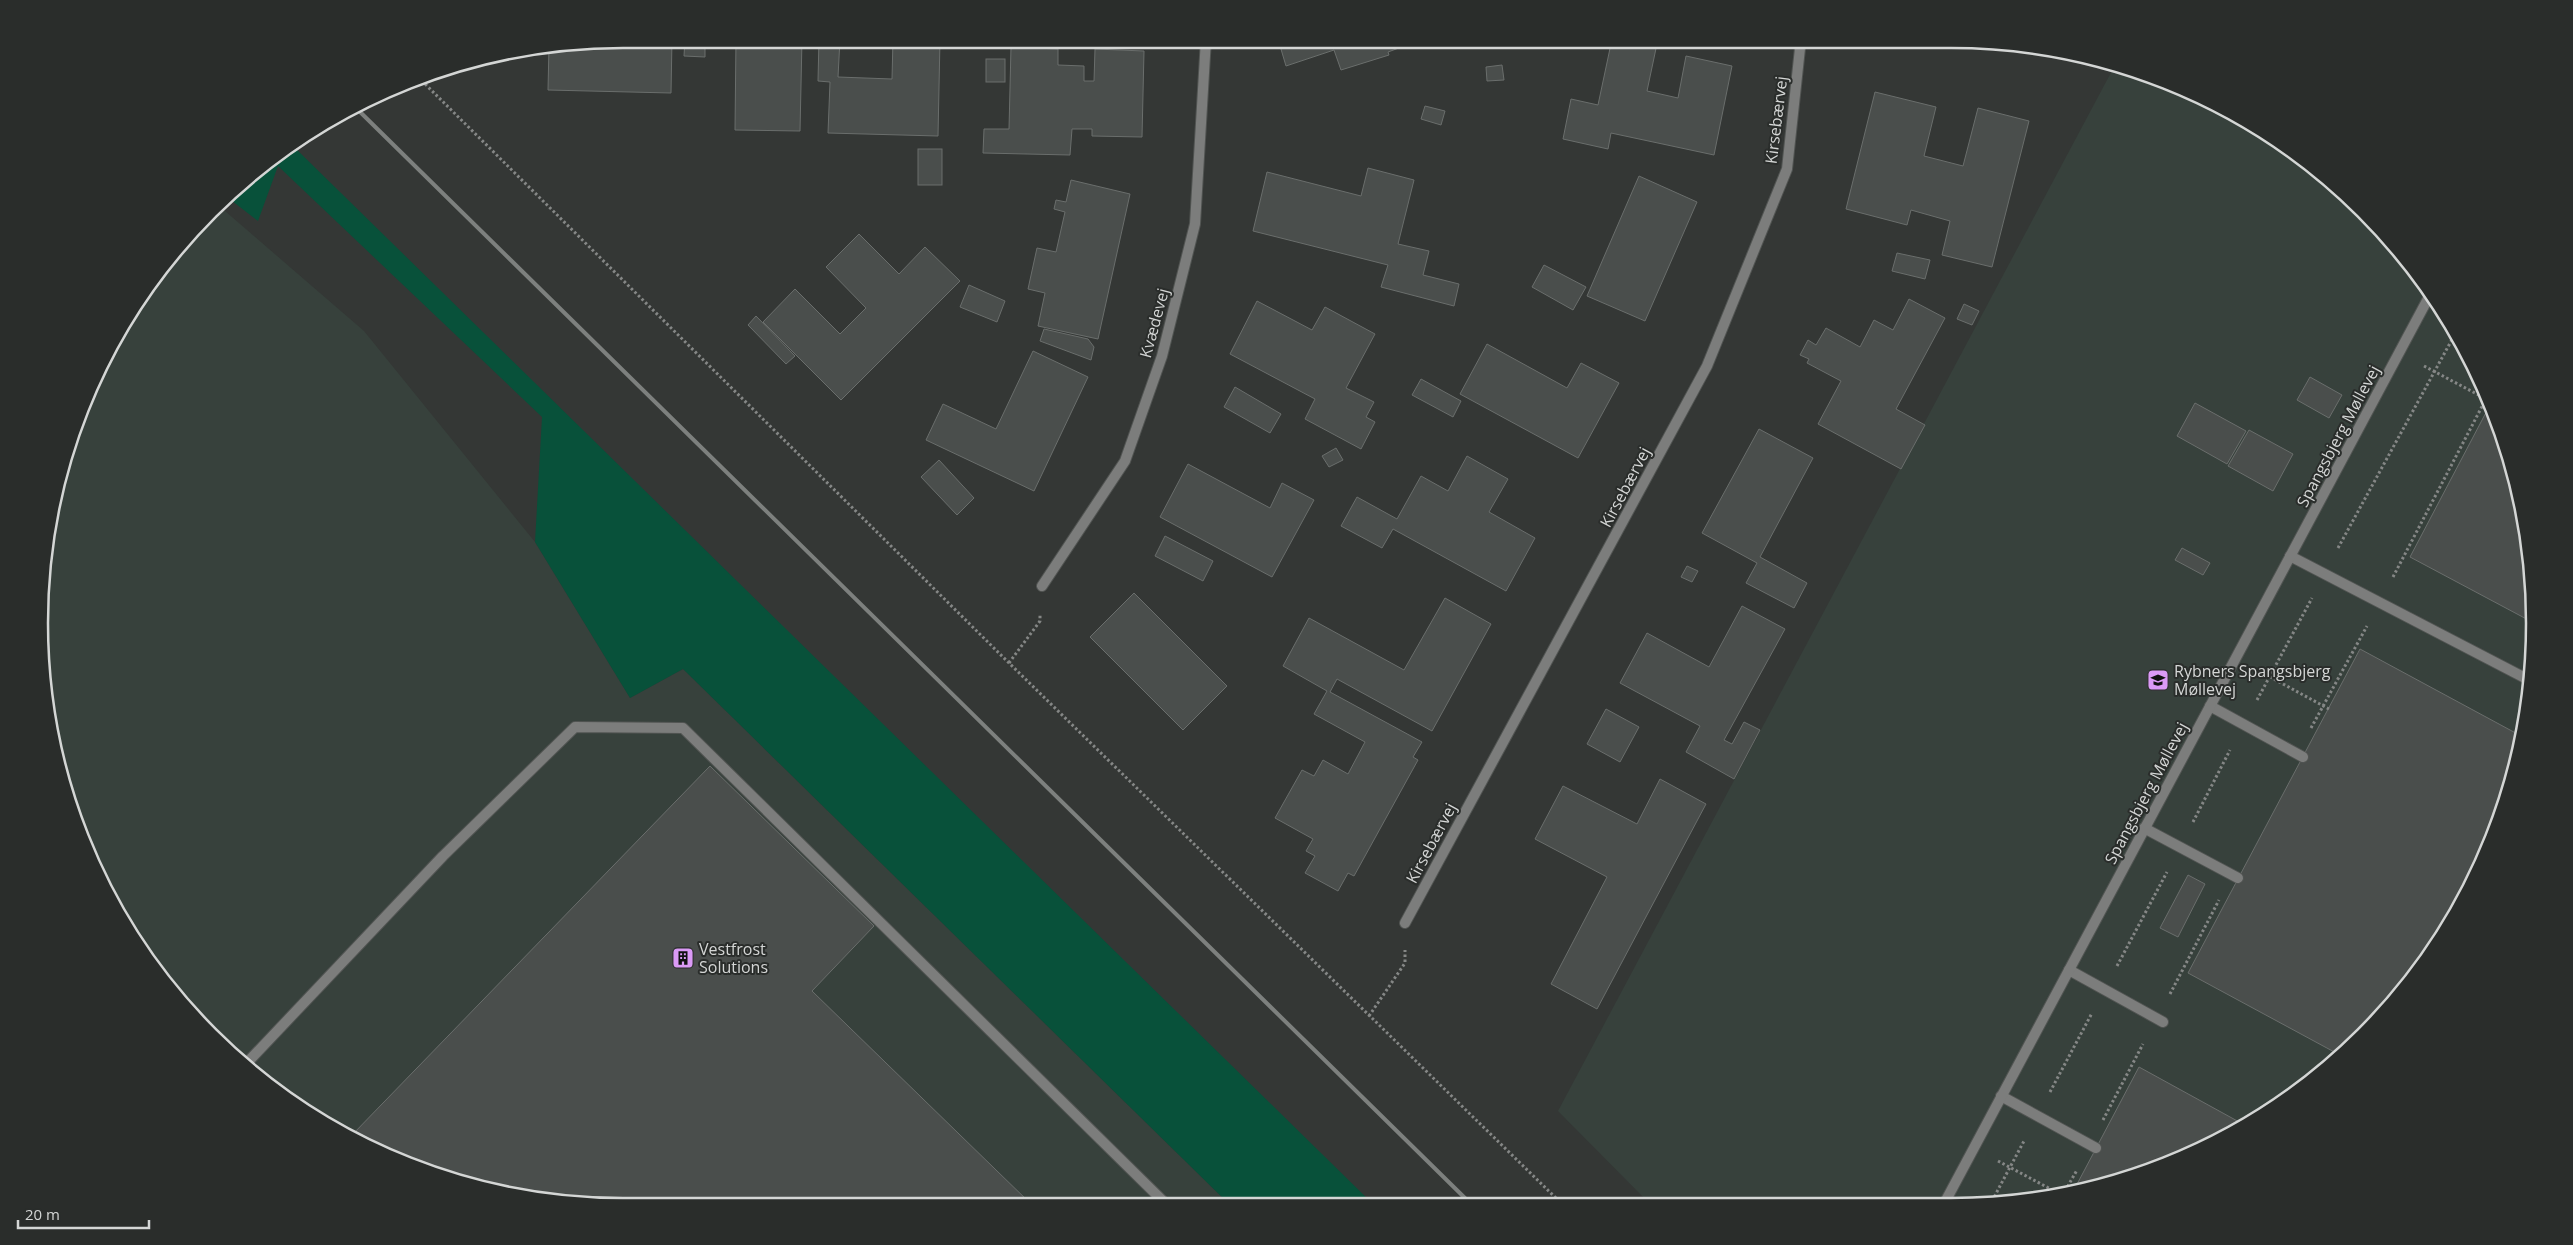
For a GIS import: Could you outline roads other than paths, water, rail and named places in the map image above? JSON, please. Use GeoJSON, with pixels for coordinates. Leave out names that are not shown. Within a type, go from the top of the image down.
{"type":"FeatureCollection","features":[{"type":"Feature","properties":{"kind":"street","name":"Kvædevej"},"geometry":{"type":"LineString","coordinates":[[1042,586],[1125,461],[1162,356],[1195,224],[1205,48]]}},
{"type":"Feature","properties":{"kind":"street","name":"Kirsebærvej"},"geometry":{"type":"LineString","coordinates":[[1405,924],[1707,366],[1786,169],[1800,48]]}},
{"type":"Feature","properties":{"kind":"street","name":"Spangsbjerg Møllevej"},"geometry":{"type":"LineString","coordinates":[[1947,1198],[2427,300]]}},
{"type":"Feature","properties":{"kind":"street"},"geometry":{"type":"LineString","coordinates":[[2290,556],[2523,677]]}},
{"type":"Feature","properties":{"kind":"street"},"geometry":{"type":"LineString","coordinates":[[2210,706],[2303,757]]}},
{"type":"Feature","properties":{"kind":"street"},"geometry":{"type":"LineString","coordinates":[[249,1060],[442,856],[575,727],[683,728],[1160,1198]]}},
{"type":"Feature","properties":{"kind":"street"},"geometry":{"type":"LineString","coordinates":[[2144,828],[2238,878]]}},
{"type":"Feature","properties":{"kind":"street"},"geometry":{"type":"LineString","coordinates":[[2069,970],[2163,1022]]}},
{"type":"Feature","properties":{"kind":"street"},"geometry":{"type":"LineString","coordinates":[[2001,1096],[2096,1148]]}},
{"type":"Feature","properties":{"kind":"railway"},"geometry":{"type":"LineString","coordinates":[[360,112],[1465,1198]]}},
{"type":"Feature","properties":{"kind":"place","name":"Rybners Spangsbjerg Møllevej"},"geometry":{"type":"Point","coordinates":[2158,680]}},
{"type":"Feature","properties":{"kind":"place","name":"Vestfrost Solutions"},"geometry":{"type":"Point","coordinates":[683,958]}}]}
